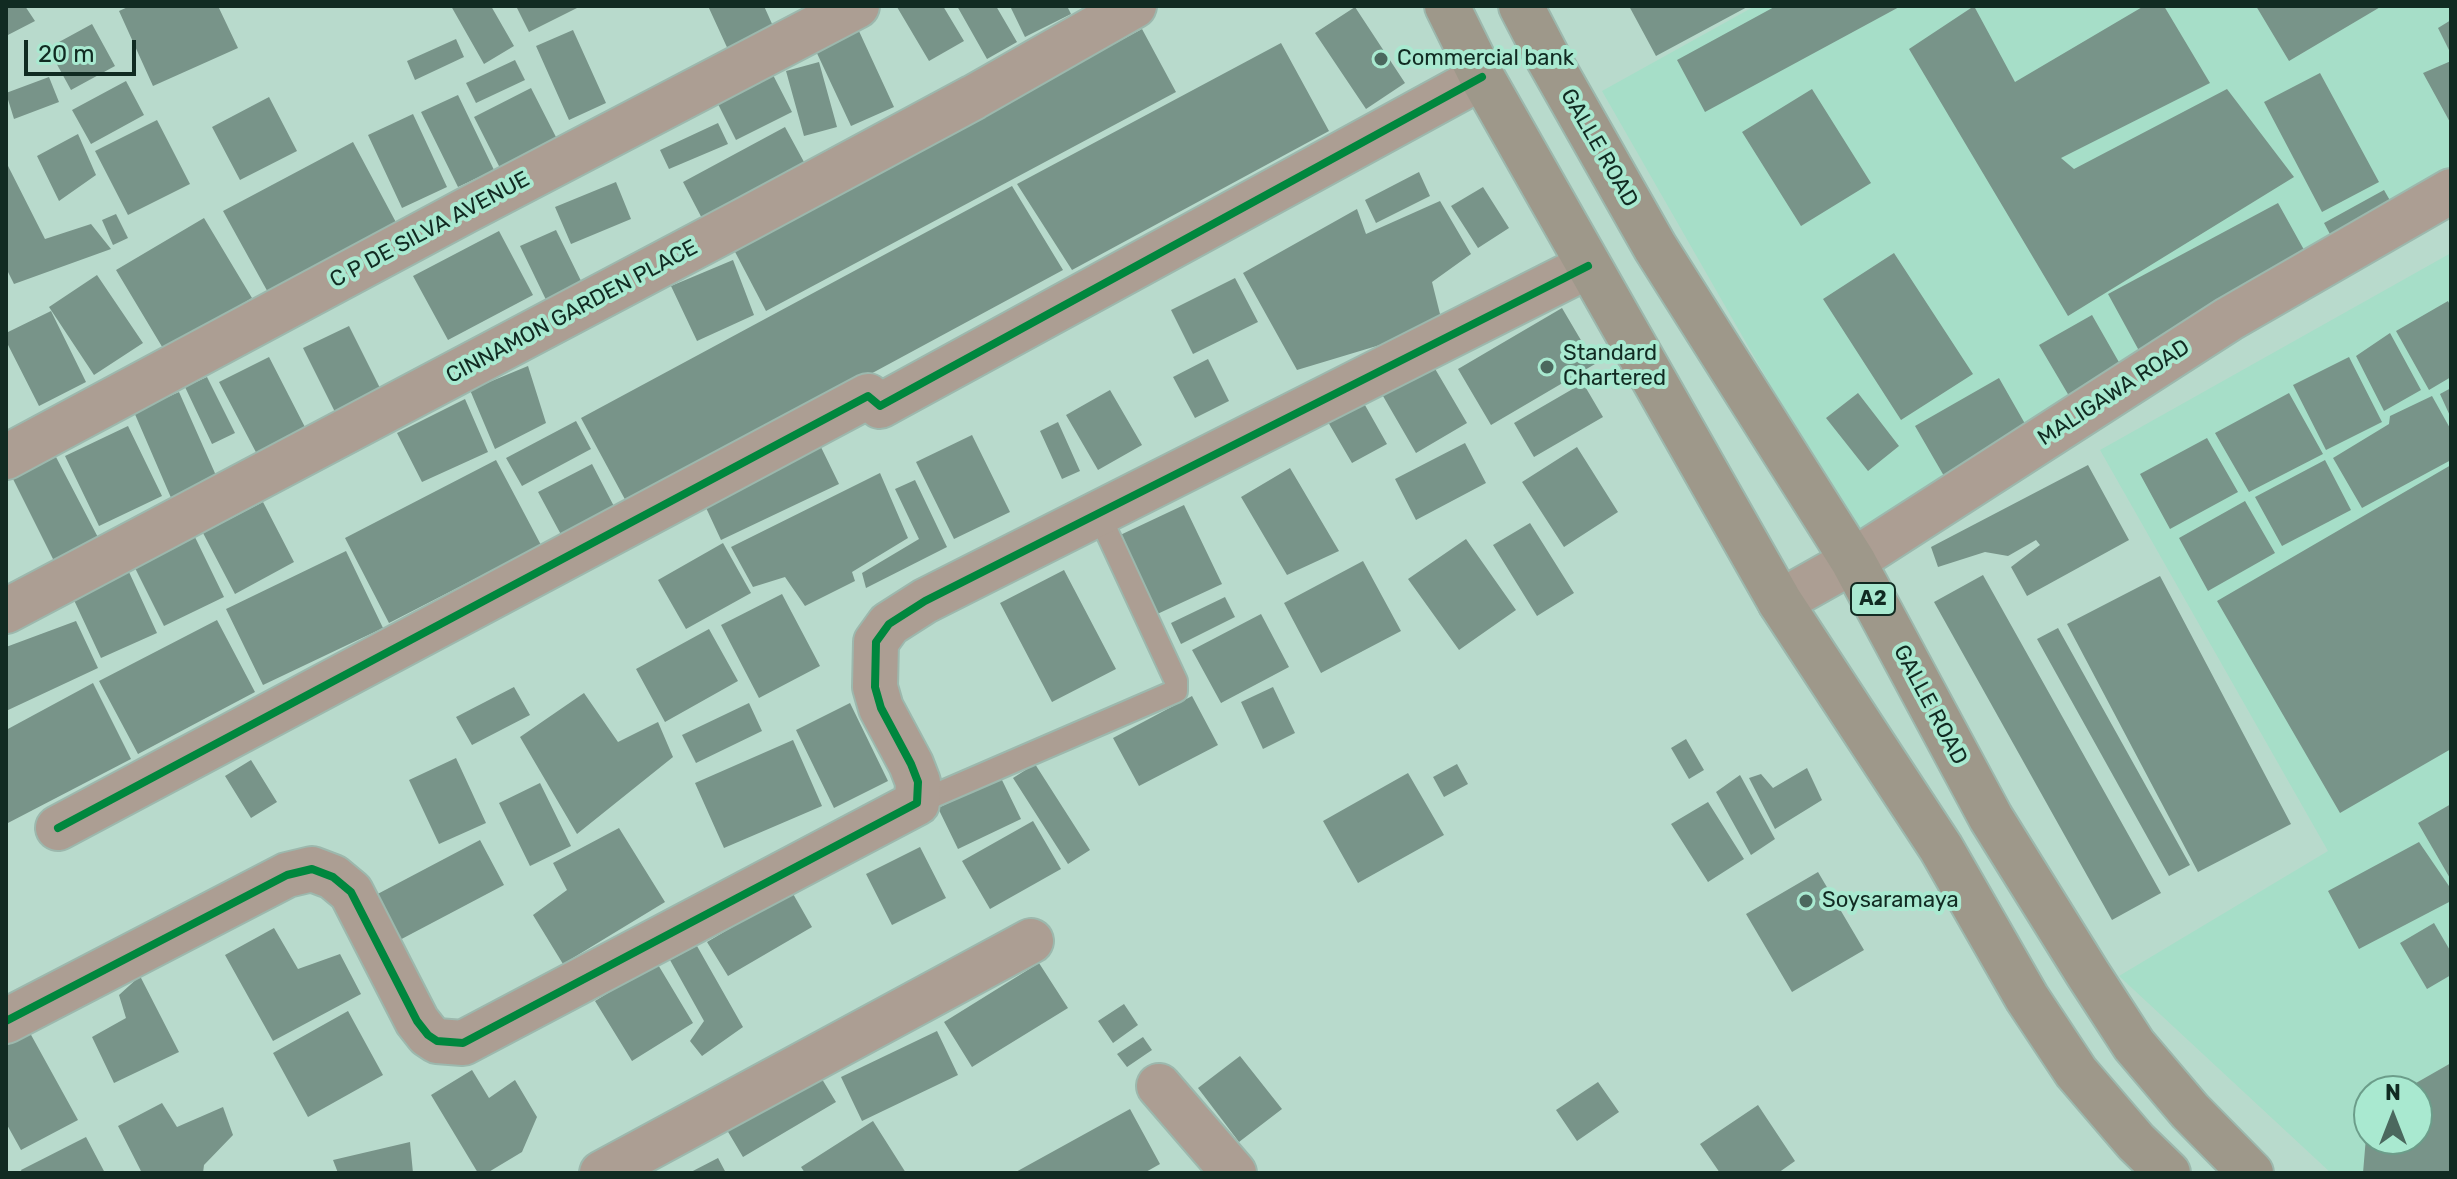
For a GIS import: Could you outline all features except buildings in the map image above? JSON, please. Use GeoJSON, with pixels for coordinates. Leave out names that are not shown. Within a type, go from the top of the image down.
{"type":"FeatureCollection","features":[{"type":"Feature","properties":{"kind":"highway"},"geometry":{"type":"LineString","coordinates":[[1447,6],[1482,77],[1780,602],[1941,848],[2027,998],[2076,1072],[2136,1142],[2168,1173]]}},
{"type":"Feature","properties":{"kind":"highway","name":"GALLE ROAD"},"geometry":{"type":"LineString","coordinates":[[1521,6],[1655,247],[1853,561],[1991,818],[2095,986],[2134,1045],[2190,1111],[2251,1173]]}},
{"type":"Feature","properties":{"kind":"street","name":"C P DE SILVA AVENUE"},"geometry":{"type":"LineString","coordinates":[[6,457],[465,211],[857,6]]}},
{"type":"Feature","properties":{"kind":"street","name":"CINNAMON GARDEN PLACE"},"geometry":{"type":"LineString","coordinates":[[6,611],[801,191],[1134,6]]}},
{"type":"Feature","properties":{"kind":"street"},"geometry":{"type":"LineString","coordinates":[[58,828],[868,396],[880,406],[1482,77]]}},
{"type":"Feature","properties":{"kind":"street","name":"MALIGAWA ROAD"},"geometry":{"type":"LineString","coordinates":[[1780,602],[1853,561],[2229,319],[2451,191]]}},
{"type":"Feature","properties":{"kind":"street"},"geometry":{"type":"LineString","coordinates":[[6,1021],[287,875],[312,869],[333,877],[351,892],[417,1021],[428,1035],[437,1041],[463,1043],[917,803],[918,782],[881,708],[875,687],[876,642],[889,624],[925,601],[1588,266]]}},
{"type":"Feature","properties":{"kind":"street"},"geometry":{"type":"LineString","coordinates":[[602,1173],[1031,941]]}},
{"type":"Feature","properties":{"kind":"street"},"geometry":{"type":"LineString","coordinates":[[1159,1086],[1230,1172]]}},
{"type":"Feature","properties":{"kind":"lane"},"geometry":{"type":"LineString","coordinates":[[917,803],[1176,691],[1176,681],[1098,513]]}},
{"type":"Feature","properties":{"kind":"shaded area"},"geometry":{"type":"Polygon","coordinates":[[[1755,6],[2451,6],[2451,207],[1858,538],[1602,91],[1755,6]]]}},
{"type":"Feature","properties":{"kind":"shaded area"},"geometry":{"type":"Polygon","coordinates":[[[2451,253],[2451,1173],[2331,1173],[2119,976],[2328,851],[2100,450],[2451,253]]]}},
{"type":"Feature","properties":{"kind":"cycle path"},"geometry":{"type":"LineString","coordinates":[[58,828],[868,396],[880,406],[1482,77]]}},
{"type":"Feature","properties":{"kind":"cycle path"},"geometry":{"type":"LineString","coordinates":[[6,1021],[287,875],[312,869],[333,877],[351,892],[417,1021],[428,1035],[437,1041],[463,1043],[917,803],[918,782],[881,708],[875,687],[876,642],[889,624],[925,601],[1588,266]]}},
{"type":"Feature","properties":{"kind":"place","name":"Commercial bank"},"geometry":{"type":"Point","coordinates":[1381,59]}},
{"type":"Feature","properties":{"kind":"place","name":"Standard Chartered"},"geometry":{"type":"Point","coordinates":[1547,367]}},
{"type":"Feature","properties":{"kind":"place","name":"Soysaramaya"},"geometry":{"type":"Point","coordinates":[1806,901]}}]}
